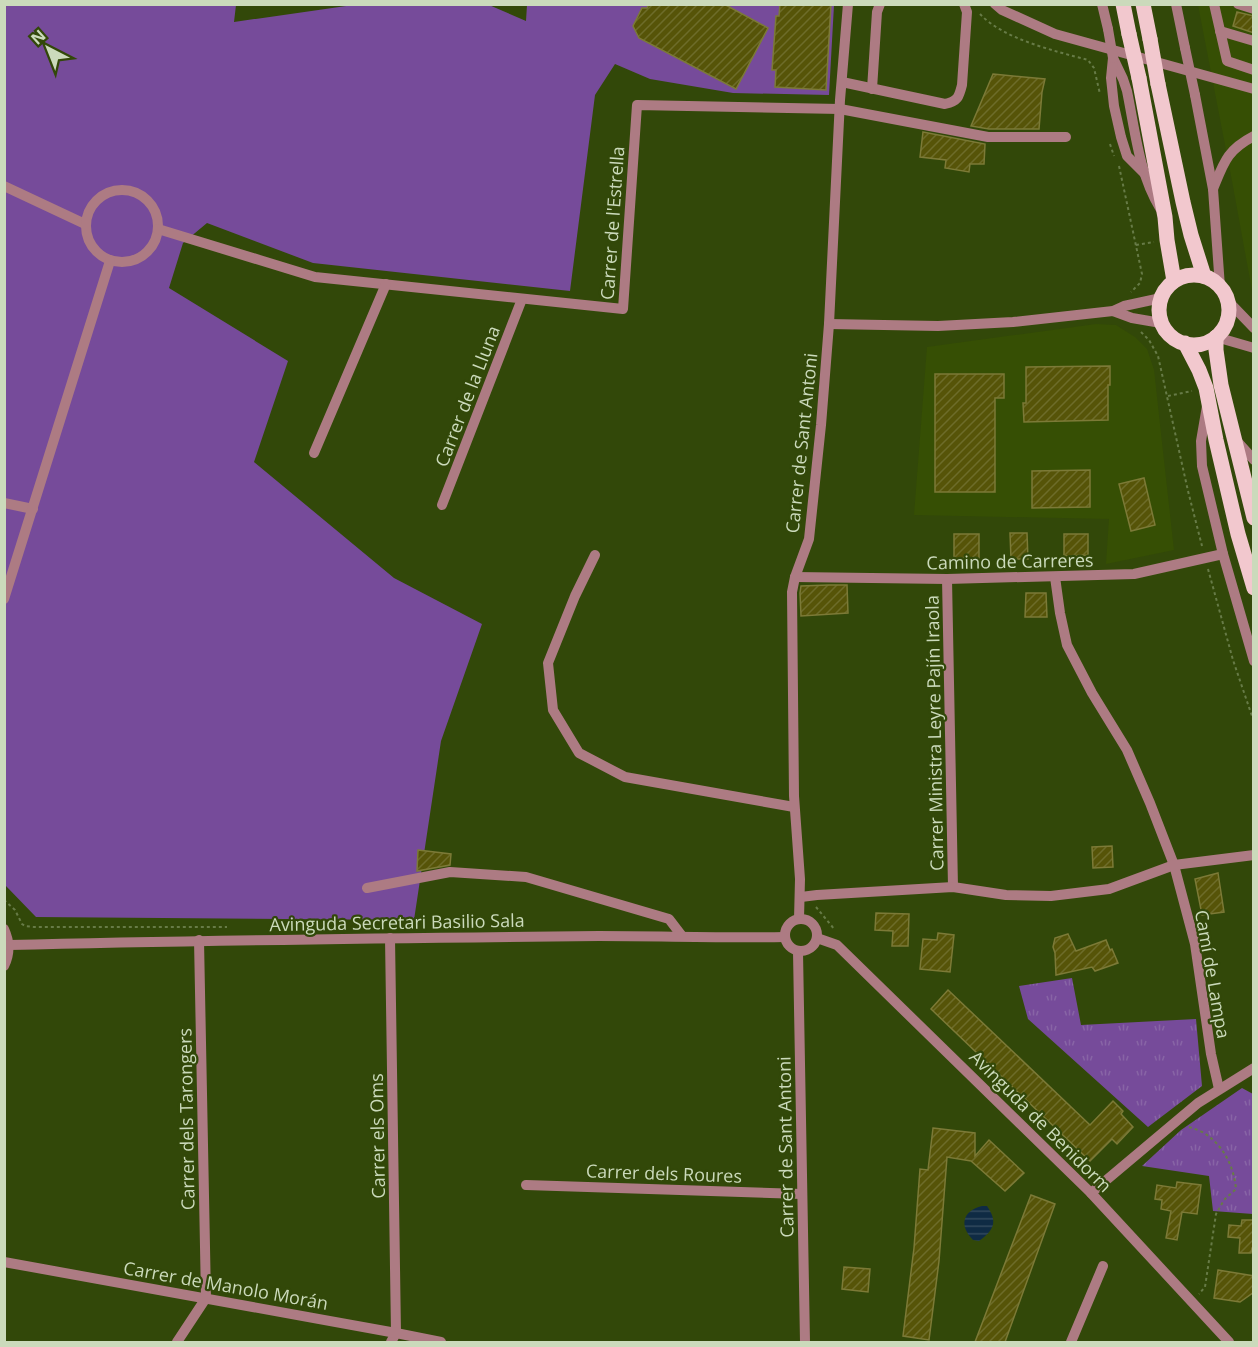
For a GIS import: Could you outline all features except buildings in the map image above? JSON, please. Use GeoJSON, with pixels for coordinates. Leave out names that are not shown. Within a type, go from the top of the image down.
{"type":"FeatureCollection","features":[{"type":"Feature","properties":{"kind":"main road"},"geometry":{"type":"LineString","coordinates":[[1123,4],[1165,217],[1174,281]]}},
{"type":"Feature","properties":{"kind":"main road"},"geometry":{"type":"LineString","coordinates":[[1143,4],[1183,202],[1204,276]]}},
{"type":"Feature","properties":{"kind":"main road"},"geometry":{"type":"LineString","coordinates":[[1185,276],[1204,276],[1216,283],[1224,293],[1229,311],[1224,328],[1216,337],[1202,344],[1185,344],[1174,339],[1161,323],[1159,307],[1161,298],[1174,281],[1185,276]]}},
{"type":"Feature","properties":{"kind":"main road"},"geometry":{"type":"LineString","coordinates":[[1216,337],[1221,384],[1254,518]]}},
{"type":"Feature","properties":{"kind":"main road"},"geometry":{"type":"LineString","coordinates":[[1185,344],[1206,388],[1238,534],[1254,588]]}},
{"type":"Feature","properties":{"kind":"street","name":"Carrer de Sant Antoni"},"geometry":{"type":"LineString","coordinates":[[799,919],[801,897],[794,807],[792,592],[808,538],[821,425],[848,4]]}},
{"type":"Feature","properties":{"kind":"street"},"geometry":{"type":"LineString","coordinates":[[872,88],[880,4]]}},
{"type":"Feature","properties":{"kind":"street"},"geometry":{"type":"LineString","coordinates":[[842,82],[945,104],[953,102],[960,96],[962,85],[967,12],[964,4]]}},
{"type":"Feature","properties":{"kind":"street"},"geometry":{"type":"LineString","coordinates":[[995,4],[1002,10],[1055,34],[1254,89]]}},
{"type":"Feature","properties":{"kind":"street"},"geometry":{"type":"LineString","coordinates":[[1102,4],[1113,58],[1111,78],[1121,137],[1127,156],[1144,174]]}},
{"type":"Feature","properties":{"kind":"street"},"geometry":{"type":"LineString","coordinates":[[1176,4],[1213,189],[1224,293],[1254,328]]}},
{"type":"Feature","properties":{"kind":"street"},"geometry":{"type":"LineString","coordinates":[[1214,4],[1227,61],[1254,70]]}},
{"type":"Feature","properties":{"kind":"street"},"geometry":{"type":"LineString","coordinates":[[1238,4],[1254,9]]}},
{"type":"Feature","properties":{"kind":"street"},"geometry":{"type":"LineString","coordinates":[[1220,31],[1254,41]]}},
{"type":"Feature","properties":{"kind":"street"},"geometry":{"type":"LineString","coordinates":[[1113,58],[1127,91],[1144,174],[1165,217]]}},
{"type":"Feature","properties":{"kind":"street","name":"Carrer de l'Estrella"},"geometry":{"type":"LineString","coordinates":[[158,229],[315,277],[623,309],[637,105],[840,110]]}},
{"type":"Feature","properties":{"kind":"street"},"geometry":{"type":"LineString","coordinates":[[840,110],[988,137],[1066,137]]}},
{"type":"Feature","properties":{"kind":"street"},"geometry":{"type":"LineString","coordinates":[[1213,189],[1231,151],[1254,136]]}},
{"type":"Feature","properties":{"kind":"street"},"geometry":{"type":"LineString","coordinates":[[4,186],[85,224]]}},
{"type":"Feature","properties":{"kind":"street"},"geometry":{"type":"LineString","coordinates":[[124,190],[136,192],[153,207],[158,229],[156,240],[150,250],[132,262],[121,263],[99,256],[91,247],[86,236],[85,224],[87,212],[102,195],[124,190]]}},
{"type":"Feature","properties":{"kind":"street"},"geometry":{"type":"LineString","coordinates":[[4,599],[110,261]]}},
{"type":"Feature","properties":{"kind":"street"},"geometry":{"type":"LineString","coordinates":[[314,453],[386,285]]}},
{"type":"Feature","properties":{"kind":"street"},"geometry":{"type":"LineString","coordinates":[[829,324],[949,326],[1013,322],[1113,311],[1124,306],[1161,298]]}},
{"type":"Feature","properties":{"kind":"street","name":"Carrer de la Lluna"},"geometry":{"type":"LineString","coordinates":[[442,505],[522,299]]}},
{"type":"Feature","properties":{"kind":"street"},"geometry":{"type":"LineString","coordinates":[[1113,311],[1132,318],[1161,323]]}},
{"type":"Feature","properties":{"kind":"street"},"geometry":{"type":"LineString","coordinates":[[1216,337],[1254,348]]}},
{"type":"Feature","properties":{"kind":"street"},"geometry":{"type":"LineString","coordinates":[[1208,399],[1201,441],[1202,466],[1223,554],[1254,661]]}},
{"type":"Feature","properties":{"kind":"street"},"geometry":{"type":"LineString","coordinates":[[1234,438],[1254,460]]}},
{"type":"Feature","properties":{"kind":"street"},"geometry":{"type":"LineString","coordinates":[[4,503],[33,509]]}},
{"type":"Feature","properties":{"kind":"street","name":"Camino de Carreres"},"geometry":{"type":"LineString","coordinates":[[795,577],[947,579],[1134,574],[1223,554]]}},
{"type":"Feature","properties":{"kind":"street"},"geometry":{"type":"LineString","coordinates":[[595,555],[575,596],[549,663],[553,710],[579,753],[625,777],[794,807]]}},
{"type":"Feature","properties":{"kind":"street","name":"Camí de Lampa"},"geometry":{"type":"LineString","coordinates":[[1055,577],[1067,645],[1092,693],[1127,750],[1174,865],[1195,944],[1211,1054],[1219,1089]]}},
{"type":"Feature","properties":{"kind":"street","name":"Carrer Ministra Leyre Pajín Iraola"},"geometry":{"type":"LineString","coordinates":[[947,579],[953,887]]}},
{"type":"Feature","properties":{"kind":"street"},"geometry":{"type":"LineString","coordinates":[[801,897],[953,887],[1006,895],[1052,896],[1109,889],[1174,865],[1254,855]]}},
{"type":"Feature","properties":{"kind":"street"},"geometry":{"type":"LineString","coordinates":[[367,888],[450,872],[526,877],[669,919],[682,936]]}},
{"type":"Feature","properties":{"kind":"street"},"geometry":{"type":"LineString","coordinates":[[799,919],[813,924],[818,933],[814,946],[807,951],[798,952],[789,946],[785,937],[787,927],[794,920],[799,919]]}},
{"type":"Feature","properties":{"kind":"street"},"geometry":{"type":"LineString","coordinates":[[4,929],[9,945],[8,958],[4,966]]}},
{"type":"Feature","properties":{"kind":"street","name":"Avinguda Secretari Basilio Sala"},"geometry":{"type":"LineString","coordinates":[[9,945],[390,938],[785,937]]}},
{"type":"Feature","properties":{"kind":"street","name":"Carrer els Oms"},"geometry":{"type":"LineString","coordinates":[[390,938],[394,1338]]}},
{"type":"Feature","properties":{"kind":"street","name":"Avinguda de Benidorm"},"geometry":{"type":"LineString","coordinates":[[817,938],[837,945],[1091,1193],[1229,1342]]}},
{"type":"Feature","properties":{"kind":"street","name":"Carrer dels Tarongers"},"geometry":{"type":"LineString","coordinates":[[199,940],[206,1298]]}},
{"type":"Feature","properties":{"kind":"street","name":"Carrer de Sant Antoni"},"geometry":{"type":"LineString","coordinates":[[798,952],[805,1342]]}},
{"type":"Feature","properties":{"kind":"street"},"geometry":{"type":"LineString","coordinates":[[1091,1193],[1198,1103],[1254,1068]]}},
{"type":"Feature","properties":{"kind":"street","name":"Carrer dels Roures"},"geometry":{"type":"LineString","coordinates":[[526,1185],[802,1194]]}},
{"type":"Feature","properties":{"kind":"street","name":"Carrer de Manolo Morán"},"geometry":{"type":"LineString","coordinates":[[4,1262],[206,1298],[394,1338],[441,1342]]}},
{"type":"Feature","properties":{"kind":"street"},"geometry":{"type":"LineString","coordinates":[[1071,1342],[1103,1266]]}},
{"type":"Feature","properties":{"kind":"street"},"geometry":{"type":"LineString","coordinates":[[177,1342],[206,1298]]}},
{"type":"Feature","properties":{"kind":"path"},"geometry":{"type":"LineString","coordinates":[[1176,1120],[1206,1134],[1221,1149],[1229,1161],[1236,1189],[1224,1200],[1216,1214],[1204,1287],[1191,1303]]}},
{"type":"Feature","properties":{"kind":"shaded area"},"geometry":{"type":"Polygon","coordinates":[[[1198,5],[1253,5],[1253,296],[1232,181],[1198,5]]]}},
{"type":"Feature","properties":{"kind":"shaded area"},"geometry":{"type":"Polygon","coordinates":[[[1096,324],[1116,325],[1135,337],[1147,349],[1154,370],[1174,550],[1106,564],[1109,519],[914,515],[927,347],[1096,324]]]}},
{"type":"Feature","properties":{"kind":"green space"},"geometry":{"type":"Polygon","coordinates":[[[360,4],[489,5],[526,21],[527,5],[834,5],[829,95],[733,93],[650,79],[615,64],[595,95],[570,291],[313,263],[207,223],[183,243],[169,288],[288,361],[254,462],[394,578],[482,624],[441,741],[414,920],[36,917],[5,885],[4,5],[236,5],[234,22],[360,4]]]}},
{"type":"Feature","properties":{"kind":"green space"},"geometry":{"type":"Polygon","coordinates":[[[1072,978],[1081,1025],[1196,1019],[1202,1086],[1148,1127],[1028,1019],[1019,986],[1072,978]]]}},
{"type":"Feature","properties":{"kind":"green space"},"geometry":{"type":"Polygon","coordinates":[[[1242,1088],[1253,1094],[1253,1214],[1213,1211],[1209,1176],[1142,1166],[1181,1130],[1242,1088]]]}},
{"type":"Feature","properties":{"kind":"water"},"geometry":{"type":"Polygon","coordinates":[[[987,1206],[993,1225],[979,1241],[973,1240],[964,1224],[965,1220],[970,1211],[987,1206]]]}}]}
